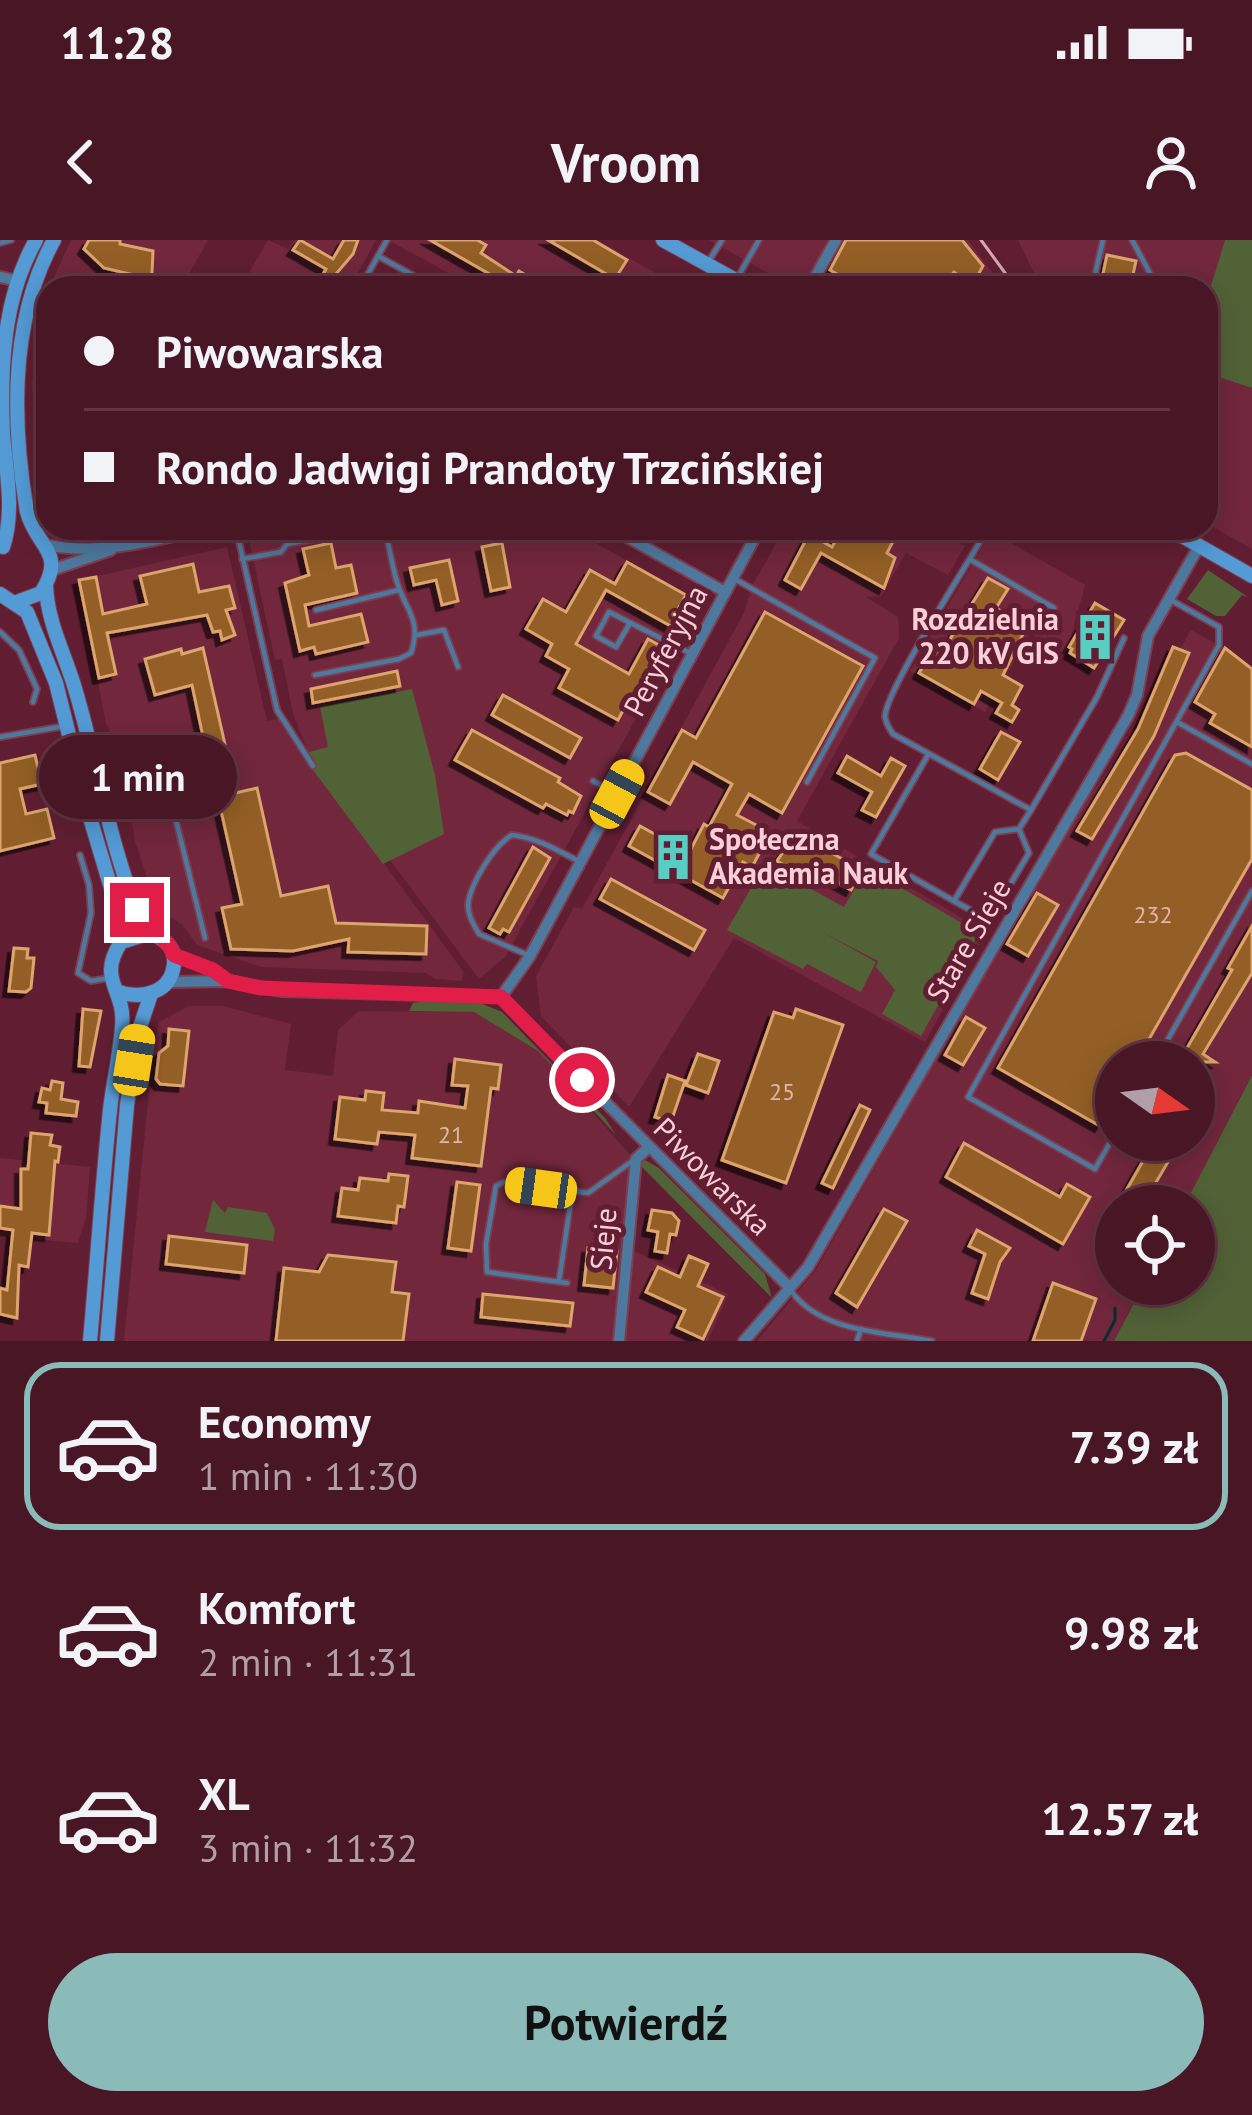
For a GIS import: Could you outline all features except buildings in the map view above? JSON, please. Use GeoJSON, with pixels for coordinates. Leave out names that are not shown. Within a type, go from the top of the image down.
{"type":"FeatureCollection","features":[{"type":"Feature","properties":{"kind":"main road"},"geometry":{"type":"LineString","coordinates":[[2,549],[8,502],[2,375],[6,332],[18,281],[36,240]]}},
{"type":"Feature","properties":{"kind":"main road"},"geometry":{"type":"LineString","coordinates":[[39,276],[54,240]]}},
{"type":"Feature","properties":{"kind":"main road"},"geometry":{"type":"LineString","coordinates":[[664,240],[729,276]]}},
{"type":"Feature","properties":{"kind":"main road"},"geometry":{"type":"LineString","coordinates":[[36,284],[19,365],[26,504],[36,533]]}},
{"type":"Feature","properties":{"kind":"main road"},"geometry":{"type":"LineString","coordinates":[[2,549],[21,538],[44,543]]}},
{"type":"Feature","properties":{"kind":"main road"},"geometry":{"type":"LineString","coordinates":[[7,598],[33,599],[46,586],[52,570],[42,540]]}},
{"type":"Feature","properties":{"kind":"main road"},"geometry":{"type":"LineString","coordinates":[[1189,540],[1252,576]]}},
{"type":"Feature","properties":{"kind":"main road"},"geometry":{"type":"LineString","coordinates":[[46,586],[48,608],[76,688],[109,821],[142,922],[167,942],[174,955],[172,973],[151,994],[143,998],[114,985]]}},
{"type":"Feature","properties":{"kind":"main road"},"geometry":{"type":"LineString","coordinates":[[7,598],[27,612],[56,682],[119,915],[121,942],[109,962],[122,1007],[122,1029],[110,1107],[90,1341]]}},
{"type":"Feature","properties":{"kind":"main road"},"geometry":{"type":"LineString","coordinates":[[121,942],[153,932]]}},
{"type":"Feature","properties":{"kind":"main road"},"geometry":{"type":"LineString","coordinates":[[107,1341],[128,1105],[138,1033],[151,994]]}},
{"type":"Feature","properties":{"kind":"street"},"geometry":{"type":"LineString","coordinates":[[816,276],[836,240]]}},
{"type":"Feature","properties":{"kind":"street"},"geometry":{"type":"LineString","coordinates":[[0,277],[18,281]]}},
{"type":"Feature","properties":{"kind":"street"},"geometry":{"type":"LineString","coordinates":[[52,570],[92,560],[138,540]]}},
{"type":"Feature","properties":{"kind":"street"},"geometry":{"type":"LineString","coordinates":[[632,540],[725,592]]}},
{"type":"Feature","properties":{"kind":"street","name":"Peryferyjna"},"geometry":{"type":"LineString","coordinates":[[501,997],[530,956],[754,540]]}},
{"type":"Feature","properties":{"kind":"street"},"geometry":{"type":"LineString","coordinates":[[44,543],[80,550],[120,546]]}},
{"type":"Feature","properties":{"kind":"street","name":"Stare Sieje"},"geometry":{"type":"LineString","coordinates":[[744,1341],[808,1267],[1128,716],[1137,695],[1148,636],[1199,546]]}},
{"type":"Feature","properties":{"kind":"street"},"geometry":{"type":"LineString","coordinates":[[174,955],[228,981]]}},
{"type":"Feature","properties":{"kind":"street"},"geometry":{"type":"LineString","coordinates":[[166,982],[228,981],[282,991],[501,997]]}},
{"type":"Feature","properties":{"kind":"street","name":"Piwowarska"},"geometry":{"type":"LineString","coordinates":[[501,997],[789,1287]]}},
{"type":"Feature","properties":{"kind":"street"},"geometry":{"type":"LineString","coordinates":[[636,1159],[649,1147]]}},
{"type":"Feature","properties":{"kind":"street","name":"Sieje"},"geometry":{"type":"LineString","coordinates":[[619,1341],[636,1159]]}},
{"type":"Feature","properties":{"kind":"lane"},"geometry":{"type":"LineString","coordinates":[[0,243],[11,240]]}},
{"type":"Feature","properties":{"kind":"lane"},"geometry":{"type":"LineString","coordinates":[[367,276],[387,240]]}},
{"type":"Feature","properties":{"kind":"lane"},"geometry":{"type":"LineString","coordinates":[[707,264],[722,240]]}},
{"type":"Feature","properties":{"kind":"lane"},"geometry":{"type":"LineString","coordinates":[[746,276],[759,240]]}},
{"type":"Feature","properties":{"kind":"lane"},"geometry":{"type":"LineString","coordinates":[[1095,276],[1103,240]]}},
{"type":"Feature","properties":{"kind":"lane"},"geometry":{"type":"LineString","coordinates":[[1132,240],[1152,276]]}},
{"type":"Feature","properties":{"kind":"lane"},"geometry":{"type":"LineString","coordinates":[[378,256],[414,276]]}},
{"type":"Feature","properties":{"kind":"lane"},"geometry":{"type":"LineString","coordinates":[[238,540],[277,710],[313,766]]}},
{"type":"Feature","properties":{"kind":"lane"},"geometry":{"type":"LineString","coordinates":[[242,559],[281,553],[287,544],[309,540]]}},
{"type":"Feature","properties":{"kind":"lane"},"geometry":{"type":"LineString","coordinates":[[315,675],[411,653],[417,635],[409,604],[399,590],[387,540]]}},
{"type":"Feature","properties":{"kind":"lane"},"geometry":{"type":"LineString","coordinates":[[982,540],[904,668],[885,715],[893,734],[1030,810]]}},
{"type":"Feature","properties":{"kind":"lane"},"geometry":{"type":"LineString","coordinates":[[971,560],[1054,608]]}},
{"type":"Feature","properties":{"kind":"lane"},"geometry":{"type":"LineString","coordinates":[[733,578],[875,658],[807,782]]}},
{"type":"Feature","properties":{"kind":"lane"},"geometry":{"type":"LineString","coordinates":[[316,610],[399,590]]}},
{"type":"Feature","properties":{"kind":"lane"},"geometry":{"type":"LineString","coordinates":[[1100,1161],[1095,1169],[968,1097],[1219,645],[1221,632],[1215,624],[1169,599]]}},
{"type":"Feature","properties":{"kind":"lane"},"geometry":{"type":"LineString","coordinates":[[630,622],[616,647],[596,637],[609,612],[630,622],[692,654]]}},
{"type":"Feature","properties":{"kind":"lane"},"geometry":{"type":"LineString","coordinates":[[417,635],[444,630],[458,667]]}},
{"type":"Feature","properties":{"kind":"lane"},"geometry":{"type":"LineString","coordinates":[[0,632],[24,658],[37,689],[33,702]]}},
{"type":"Feature","properties":{"kind":"lane"},"geometry":{"type":"LineString","coordinates":[[1019,829],[1097,697],[1124,638]]}},
{"type":"Feature","properties":{"kind":"lane"},"geometry":{"type":"LineString","coordinates":[[1177,722],[1252,764]]}},
{"type":"Feature","properties":{"kind":"lane"},"geometry":{"type":"LineString","coordinates":[[0,736],[68,725]]}},
{"type":"Feature","properties":{"kind":"lane"},"geometry":{"type":"LineString","coordinates":[[929,754],[871,854],[989,920],[1029,853],[1019,829]]}},
{"type":"Feature","properties":{"kind":"lane"},"geometry":{"type":"LineString","coordinates":[[593,781],[617,794]]}},
{"type":"Feature","properties":{"kind":"lane"},"geometry":{"type":"LineString","coordinates":[[109,821],[172,804],[205,938]]}},
{"type":"Feature","properties":{"kind":"lane"},"geometry":{"type":"LineString","coordinates":[[954,901],[995,832],[1019,829]]}},
{"type":"Feature","properties":{"kind":"lane"},"geometry":{"type":"LineString","coordinates":[[530,956],[479,934],[469,914],[468,901],[494,851],[512,836],[524,836],[580,862]]}},
{"type":"Feature","properties":{"kind":"lane"},"geometry":{"type":"LineString","coordinates":[[80,854],[91,914],[78,974],[91,982],[114,985]]}},
{"type":"Feature","properties":{"kind":"lane"},"geometry":{"type":"LineString","coordinates":[[1168,1041],[1252,891]]}},
{"type":"Feature","properties":{"kind":"lane"},"geometry":{"type":"LineString","coordinates":[[572,1192],[563,1282],[488,1272],[487,1234],[496,1186],[504,1182],[588,1193],[636,1159]]}},
{"type":"Feature","properties":{"kind":"lane"},"geometry":{"type":"LineString","coordinates":[[789,1287],[813,1313],[862,1329],[932,1341]]}},
{"type":"Feature","properties":{"kind":"lane"},"geometry":{"type":"LineString","coordinates":[[857,1341],[862,1329]]}},
{"type":"Feature","properties":{"kind":"shaded area"},"geometry":{"type":"Polygon","coordinates":[[[71,240],[208,240],[188,276],[54,276],[71,240]]]}},
{"type":"Feature","properties":{"kind":"shaded area"},"geometry":{"type":"Polygon","coordinates":[[[268,240],[288,249],[294,240],[376,240],[356,276],[247,276],[268,240]]]}},
{"type":"Feature","properties":{"kind":"shaded area"},"geometry":{"type":"Polygon","coordinates":[[[388,240],[597,240],[661,276],[454,276],[388,240]]]}},
{"type":"Feature","properties":{"kind":"shaded area"},"geometry":{"type":"Polygon","coordinates":[[[709,240],[968,240],[995,276],[774,276],[709,240]]]}},
{"type":"Feature","properties":{"kind":"shaded area"},"geometry":{"type":"Polygon","coordinates":[[[1018,240],[1225,240],[1214,276],[1035,276],[1018,240]]]}},
{"type":"Feature","properties":{"kind":"shaded area"},"geometry":{"type":"Polygon","coordinates":[[[36,347],[36,440],[32,385],[36,347]]]}},
{"type":"Feature","properties":{"kind":"shaded area"},"geometry":{"type":"Polygon","coordinates":[[[1218,377],[1252,388],[1252,549],[1218,530],[1218,377]]]}},
{"type":"Feature","properties":{"kind":"shaded area"},"geometry":{"type":"Polygon","coordinates":[[[249,540],[590,540],[688,595],[694,611],[505,957],[479,979],[390,860],[443,833],[329,748],[308,752],[293,713],[282,659],[275,660],[249,540]]]}},
{"type":"Feature","properties":{"kind":"shaded area"},"geometry":{"type":"Polygon","coordinates":[[[778,540],[953,540],[965,546],[948,575],[906,553],[881,596],[866,597],[898,617],[899,638],[797,821],[986,932],[925,1042],[734,938],[629,1107],[541,1016],[536,976],[574,907],[582,909],[744,613],[751,588],[778,540]]]}},
{"type":"Feature","properties":{"kind":"shaded area"},"geometry":{"type":"Polygon","coordinates":[[[986,540],[1005,540],[1085,585],[1066,655],[1030,633],[985,712],[910,671],[986,540]]]}},
{"type":"Feature","properties":{"kind":"shaded area"},"geometry":{"type":"Polygon","coordinates":[[[227,547],[267,721],[278,719],[463,971],[462,981],[435,979],[426,973],[261,967],[197,945],[182,924],[157,910],[135,841],[117,745],[106,724],[79,580],[227,547]]]}},
{"type":"Feature","properties":{"kind":"shaded area"},"geometry":{"type":"Polygon","coordinates":[[[1191,630],[1252,669],[1252,1074],[1215,1146],[1215,1041],[1095,1041],[1095,1161],[1207,1161],[1195,1185],[1095,1185],[1095,1305],[1132,1305],[1114,1341],[757,1341],[816,1270],[1046,866],[1138,729],[1173,647],[1180,649],[1191,630]]]}},
{"type":"Feature","properties":{"kind":"shaded area"},"geometry":{"type":"Polygon","coordinates":[[[189,1006],[223,1006],[291,1024],[285,1070],[333,1076],[338,1030],[359,1011],[474,1012],[538,1051],[633,1158],[630,1249],[728,1294],[708,1341],[124,1341],[153,1052],[159,1022],[189,1006]]]}},
{"type":"Feature","properties":{"kind":"shaded area"},"geometry":{"type":"Polygon","coordinates":[[[0,1158],[90,1167],[86,1218],[78,1243],[0,1236],[0,1158]]]}},
{"type":"Feature","properties":{"kind":"green space"},"geometry":{"type":"Polygon","coordinates":[[[1225,240],[1252,240],[1252,388],[1218,377],[1218,276],[1214,276],[1225,240]]]}},
{"type":"Feature","properties":{"kind":"green space"},"geometry":{"type":"Polygon","coordinates":[[[1208,570],[1248,597],[1242,595],[1225,616],[1216,616],[1187,599],[1208,570]]]}},
{"type":"Feature","properties":{"kind":"green space"},"geometry":{"type":"Polygon","coordinates":[[[412,689],[435,775],[444,834],[383,864],[301,754],[328,747],[320,707],[412,689]]]}},
{"type":"Feature","properties":{"kind":"green space"},"geometry":{"type":"Polygon","coordinates":[[[765,864],[844,907],[867,868],[979,933],[921,1036],[882,1014],[895,990],[876,967],[878,961],[822,932],[876,962],[861,992],[727,930],[765,864]]]}},
{"type":"Feature","properties":{"kind":"green space"},"geometry":{"type":"Polygon","coordinates":[[[413,1003],[480,1003],[502,1012],[616,1135],[538,1051],[474,1012],[409,1011],[413,1003]]]}},
{"type":"Feature","properties":{"kind":"green space"},"geometry":{"type":"Polygon","coordinates":[[[1252,1075],[1252,1341],[1114,1341],[1133,1305],[1215,1305],[1215,1185],[1195,1185],[1207,1161],[1215,1161],[1215,1146],[1252,1075]]]}},
{"type":"Feature","properties":{"kind":"green space"},"geometry":{"type":"Polygon","coordinates":[[[643,1159],[659,1168],[765,1274],[772,1298],[638,1163],[643,1159]]]}},
{"type":"Feature","properties":{"kind":"green space"},"geometry":{"type":"Polygon","coordinates":[[[213,1200],[225,1213],[228,1207],[267,1213],[275,1230],[273,1241],[205,1232],[213,1200]]]}},
{"type":"Feature","properties":{"kind":"waterway"},"geometry":{"type":"LineString","coordinates":[[1104,1341],[1115,1320],[1115,1308]]}},
{"type":"Feature","properties":{"kind":"railway"},"geometry":{"type":"LineString","coordinates":[[981,240],[1007,276]]}},
{"type":"Feature","properties":{"kind":"place","name":"Rozdzielnia 220 kV GIS"},"geometry":{"type":"Point","coordinates":[1095,637]}},
{"type":"Feature","properties":{"kind":"place","name":"Społeczna Akademia Nauk"},"geometry":{"type":"Point","coordinates":[673,857]}},
{"type":"Feature","properties":{"kind":"route"},"geometry":{"type":"LineString","coordinates":[[137,910],[142,922],[167,942],[174,955],[242,985],[282,991],[501,997],[582,1080]]}}]}
